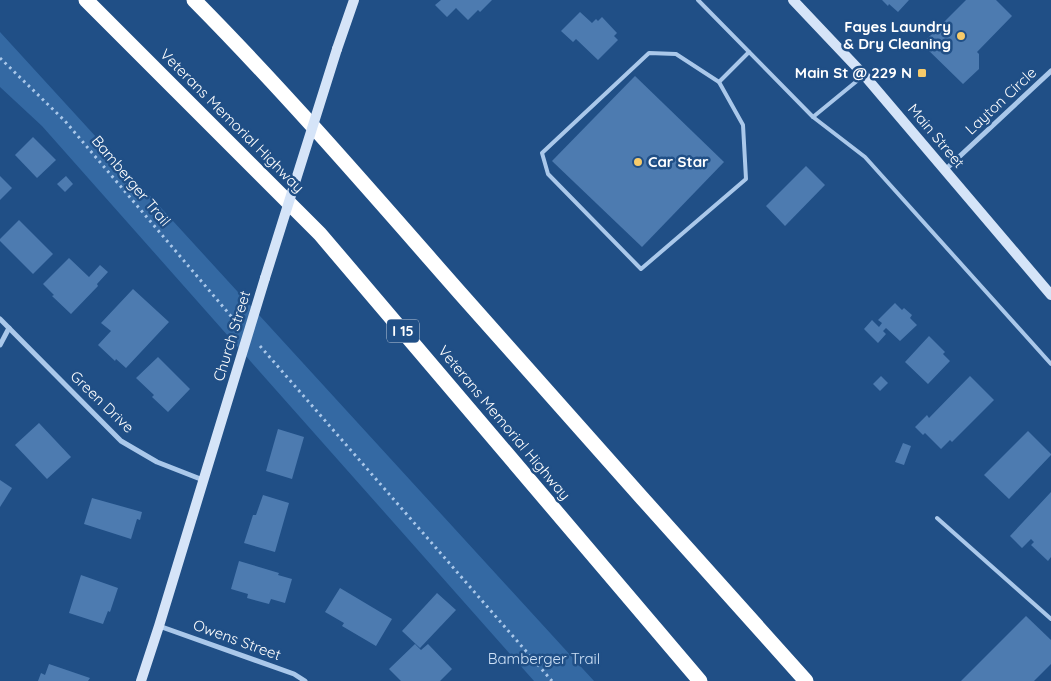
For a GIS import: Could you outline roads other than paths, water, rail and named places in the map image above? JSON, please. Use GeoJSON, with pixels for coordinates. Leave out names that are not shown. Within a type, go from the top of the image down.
{"type":"FeatureCollection","features":[{"type":"Feature","properties":{"kind":"highway","name":"Veterans Memorial Highway"},"geometry":{"type":"LineString","coordinates":[[86,0],[320,234],[700,681]]}},
{"type":"Feature","properties":{"kind":"highway"},"geometry":{"type":"LineString","coordinates":[[194,0],[277,87],[806,681]]}},
{"type":"Feature","properties":{"kind":"street","name":"Church Street"},"geometry":{"type":"LineString","coordinates":[[141,681],[265,278],[354,0]]}},
{"type":"Feature","properties":{"kind":"street","name":"Main Street"},"geometry":{"type":"LineString","coordinates":[[796,1],[864,75],[1051,294]]}},
{"type":"Feature","properties":{"kind":"street","name":"Layton Circle"},"geometry":{"type":"LineString","coordinates":[[945,170],[1051,71]]}},
{"type":"Feature","properties":{"kind":"street","name":"Green Drive"},"geometry":{"type":"LineString","coordinates":[[0,319],[121,441],[157,462],[203,480]]}},
{"type":"Feature","properties":{"kind":"street"},"geometry":{"type":"LineString","coordinates":[[0,345],[10,328]]}},
{"type":"Feature","properties":{"kind":"street","name":"Owens Street"},"geometry":{"type":"LineString","coordinates":[[159,626],[294,674],[306,681]]}},
{"type":"Feature","properties":{"kind":"lane"},"geometry":{"type":"LineString","coordinates":[[698,0],[813,118],[865,157],[1051,364]]}},
{"type":"Feature","properties":{"kind":"lane"},"geometry":{"type":"LineString","coordinates":[[719,82],[748,52]]}},
{"type":"Feature","properties":{"kind":"lane"},"geometry":{"type":"LineString","coordinates":[[649,53],[676,54],[719,82],[743,125],[746,179],[641,269],[548,174],[542,153],[649,53]]}},
{"type":"Feature","properties":{"kind":"lane"},"geometry":{"type":"LineString","coordinates":[[813,118],[864,75]]}},
{"type":"Feature","properties":{"kind":"lane"},"geometry":{"type":"LineString","coordinates":[[937,518],[1051,619]]}},
{"type":"Feature","properties":{"kind":"place","name":"Fayes Laundry & Dry Cleaning"},"geometry":{"type":"Point","coordinates":[961,36]}},
{"type":"Feature","properties":{"kind":"place","name":"Main St @ 229 N"},"geometry":{"type":"Point","coordinates":[922,73]}},
{"type":"Feature","properties":{"kind":"place","name":"Car Star"},"geometry":{"type":"Point","coordinates":[638,162]}},
{"type":"Feature","properties":{"kind":"park label","name":"Bamberger Trail"},"geometry":{"type":"Point","coordinates":[544,659]}}]}
